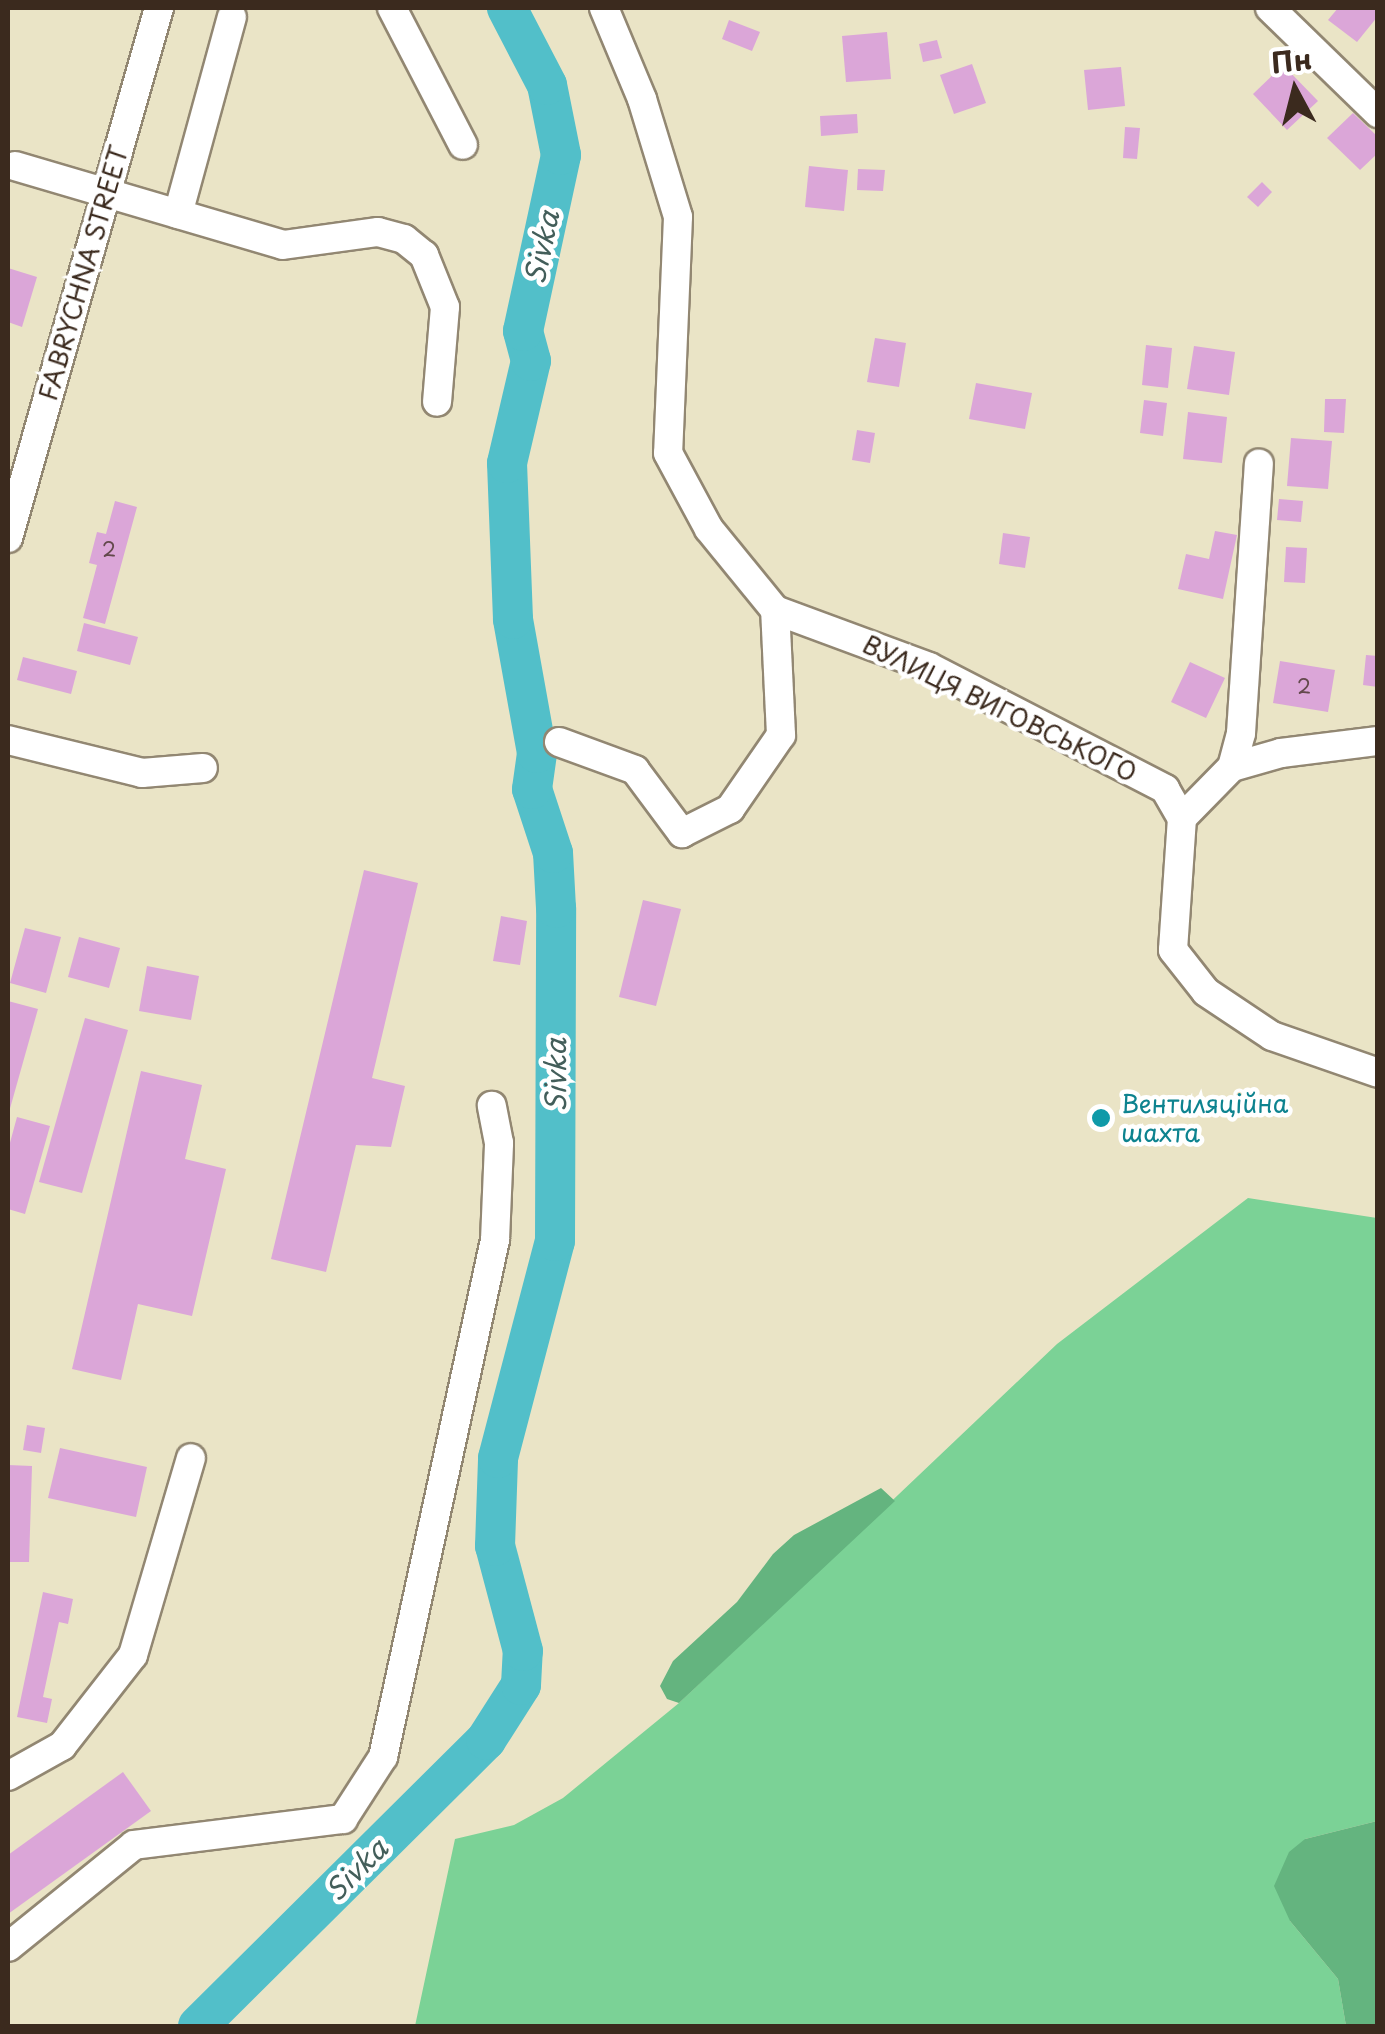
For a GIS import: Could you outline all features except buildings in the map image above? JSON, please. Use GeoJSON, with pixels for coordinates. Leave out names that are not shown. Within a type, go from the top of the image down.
{"type":"FeatureCollection","features":[{"type":"Feature","properties":{"kind":"street","name":"FABRYCHNA STREET"},"geometry":{"type":"LineString","coordinates":[[8,538],[159,8]]}},
{"type":"Feature","properties":{"kind":"street"},"geometry":{"type":"LineString","coordinates":[[392,8],[463,146]]}},
{"type":"Feature","properties":{"kind":"street"},"geometry":{"type":"LineString","coordinates":[[559,742],[636,770],[682,833],[730,808],[781,735],[774,610],[709,529],[668,453],[678,218],[642,99],[604,8]]}},
{"type":"Feature","properties":{"kind":"street"},"geometry":{"type":"LineString","coordinates":[[1270,8],[1378,113]]}},
{"type":"Feature","properties":{"kind":"street"},"geometry":{"type":"LineString","coordinates":[[178,214],[232,17]]}},
{"type":"Feature","properties":{"kind":"street"},"geometry":{"type":"LineString","coordinates":[[15,166],[283,244],[378,232],[404,239],[424,255],[445,306],[437,402]]}},
{"type":"Feature","properties":{"kind":"street"},"geometry":{"type":"LineString","coordinates":[[1258,464],[1242,733],[1232,767],[1182,818],[1173,950],[1206,992],[1272,1036],[1378,1073]]}},
{"type":"Feature","properties":{"kind":"street","name":"ВУЛИЦЯ ВИГОВСЬКОГО"},"geometry":{"type":"LineString","coordinates":[[774,610],[929,668],[1045,726],[1165,789],[1182,818]]}},
{"type":"Feature","properties":{"kind":"street"},"geometry":{"type":"LineString","coordinates":[[8,740],[142,773],[204,768]]}},
{"type":"Feature","properties":{"kind":"street"},"geometry":{"type":"LineString","coordinates":[[1232,767],[1281,753],[1378,741]]}},
{"type":"Feature","properties":{"kind":"street"},"geometry":{"type":"LineString","coordinates":[[8,1947],[134,1845],[343,1819],[383,1758],[495,1240],[499,1143],[492,1106]]}},
{"type":"Feature","properties":{"kind":"street"},"geometry":{"type":"LineString","coordinates":[[8,1776],[62,1746],[133,1656],[192,1458]]}},
{"type":"Feature","properties":{"kind":"green space"},"geometry":{"type":"Polygon","coordinates":[[[1248,1198],[1377,1218],[1377,1821],[1305,1839],[1290,1921],[1338,1979],[1346,2026],[415,2026],[455,1839],[514,1825],[563,1798],[679,1703],[1057,1344],[1248,1198]]]}},
{"type":"Feature","properties":{"kind":"green space"},"geometry":{"type":"Polygon","coordinates":[[[881,1488],[895,1501],[679,1703],[667,1699],[660,1686],[673,1661],[737,1602],[773,1554],[794,1535],[881,1488]]]}},
{"type":"Feature","properties":{"kind":"green space"},"geometry":{"type":"Polygon","coordinates":[[[1377,1821],[1377,2026],[1346,2026],[1338,1979],[1290,1921],[1274,1886],[1289,1852],[1305,1839],[1377,1821]]]}},
{"type":"Feature","properties":{"kind":"waterway","name":"Sivka"},"geometry":{"type":"LineString","coordinates":[[198,2026],[486,1740],[521,1685],[523,1651],[495,1546],[498,1458],[555,1241],[556,908],[553,853],[532,789],[537,753],[513,619],[507,463],[531,361],[523,331],[561,155],[547,85],[507,8]]}},
{"type":"Feature","properties":{"kind":"place","name":"Вентиляційна шахта"},"geometry":{"type":"Point","coordinates":[1101,1118]}}]}
